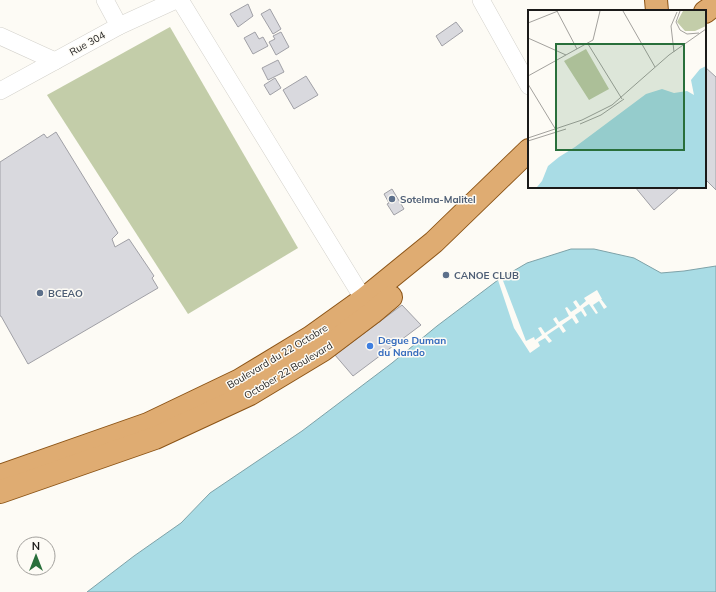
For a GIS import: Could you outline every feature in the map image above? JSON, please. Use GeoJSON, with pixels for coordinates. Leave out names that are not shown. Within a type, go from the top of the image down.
{"type":"FeatureCollection","features":[{"type":"Feature","properties":{"kind":"main road"},"geometry":{"type":"LineString","coordinates":[[656,0],[657,10]]}},
{"type":"Feature","properties":{"kind":"main road"},"geometry":{"type":"LineString","coordinates":[[706,11],[716,4]]}},
{"type":"Feature","properties":{"kind":"main road","name":"Boulevard du 22 Octobre"},"geometry":{"type":"LineString","coordinates":[[2,482],[148,424],[240,380],[368,306],[528,151]]}},
{"type":"Feature","properties":{"kind":"main road"},"geometry":{"type":"LineString","coordinates":[[368,306],[444,252],[528,172]]}},
{"type":"Feature","properties":{"kind":"street"},"geometry":{"type":"LineString","coordinates":[[105,0],[119,26]]}},
{"type":"Feature","properties":{"kind":"street","name":"Rue 304"},"geometry":{"type":"LineString","coordinates":[[0,91],[119,26],[176,0]]}},
{"type":"Feature","properties":{"kind":"street"},"geometry":{"type":"LineString","coordinates":[[180,0],[368,306]]}},
{"type":"Feature","properties":{"kind":"street"},"geometry":{"type":"LineString","coordinates":[[481,0],[528,84]]}},
{"type":"Feature","properties":{"kind":"street"},"geometry":{"type":"LineString","coordinates":[[0,36],[55,61]]}},
{"type":"Feature","properties":{"kind":"green space"},"geometry":{"type":"Polygon","coordinates":[[[170,27],[298,248],[188,314],[47,95],[170,27]]]}},
{"type":"Feature","properties":{"kind":"water"},"geometry":{"type":"Polygon","coordinates":[[[571,249],[594,249],[634,258],[661,273],[716,266],[716,592],[87,592],[134,556],[181,523],[210,493],[302,431],[498,280],[527,263],[571,249]]]}},
{"type":"Feature","properties":{"kind":"pier"},"geometry":{"type":"Polygon","coordinates":[[[502,278],[526,341],[534,337],[535,340],[542,335],[538,328],[541,327],[545,333],[557,325],[553,319],[556,317],[559,322],[569,316],[565,308],[567,307],[571,312],[577,308],[573,302],[576,300],[580,306],[586,301],[584,298],[597,290],[607,307],[604,309],[599,301],[593,305],[598,313],[596,314],[589,304],[583,308],[587,315],[585,317],[581,311],[575,315],[579,322],[576,324],[572,318],[562,325],[566,331],[563,333],[559,327],[547,335],[552,341],[549,343],[545,338],[538,342],[540,346],[530,353],[514,328],[498,280],[502,278]]]}},
{"type":"Feature","properties":{"kind":"building"},"geometry":{"type":"Polygon","coordinates":[[[248,4],[253,16],[238,27],[230,14],[248,4]]]}},
{"type":"Feature","properties":{"kind":"building"},"geometry":{"type":"Polygon","coordinates":[[[270,9],[281,29],[273,34],[261,14],[270,9]]]}},
{"type":"Feature","properties":{"kind":"building"},"geometry":{"type":"Polygon","coordinates":[[[456,22],[463,31],[442,46],[436,36],[456,22]]]}},
{"type":"Feature","properties":{"kind":"building"},"geometry":{"type":"Polygon","coordinates":[[[255,32],[259,39],[263,37],[268,46],[253,54],[244,38],[255,32]]]}},
{"type":"Feature","properties":{"kind":"building"},"geometry":{"type":"Polygon","coordinates":[[[281,32],[289,47],[276,55],[269,42],[275,39],[273,36],[281,32]]]}},
{"type":"Feature","properties":{"kind":"building"},"geometry":{"type":"Polygon","coordinates":[[[278,60],[284,72],[268,80],[262,68],[278,60]]]}},
{"type":"Feature","properties":{"kind":"building"},"geometry":{"type":"Polygon","coordinates":[[[706,68],[716,77],[716,190],[706,180],[706,68]]]}},
{"type":"Feature","properties":{"kind":"building"},"geometry":{"type":"Polygon","coordinates":[[[306,76],[318,95],[294,109],[283,90],[306,76]]]}},
{"type":"Feature","properties":{"kind":"building"},"geometry":{"type":"Polygon","coordinates":[[[275,78],[281,88],[270,95],[264,85],[275,78]]]}},
{"type":"Feature","properties":{"kind":"building"},"geometry":{"type":"Polygon","coordinates":[[[56,132],[118,233],[112,239],[115,247],[129,239],[154,276],[152,278],[158,288],[28,364],[0,316],[0,162],[44,134],[47,138],[56,132]]]}},
{"type":"Feature","properties":{"kind":"building"},"geometry":{"type":"Polygon","coordinates":[[[636,188],[679,188],[654,210],[636,188]]]}},
{"type":"Feature","properties":{"kind":"building","name":"Sotelma-Malitel"},"geometry":{"type":"Polygon","coordinates":[[[392,189],[404,209],[394,215],[387,204],[389,203],[384,194],[392,189]]]}},
{"type":"Feature","properties":{"kind":"building"},"geometry":{"type":"Polygon","coordinates":[[[402,305],[421,325],[353,376],[335,355],[402,305]]]}},
{"type":"Feature","properties":{"kind":"place","name":"Sotelma-Malitel"},"geometry":{"type":"Point","coordinates":[392,199]}},
{"type":"Feature","properties":{"kind":"place","name":"CANOE CLUB"},"geometry":{"type":"Point","coordinates":[446,275]}},
{"type":"Feature","properties":{"kind":"place","name":"BCEAO"},"geometry":{"type":"Point","coordinates":[40,293]}},
{"type":"Feature","properties":{"kind":"place","name":"Degue Duman du Nando"},"geometry":{"type":"Point","coordinates":[370,346]}}]}
